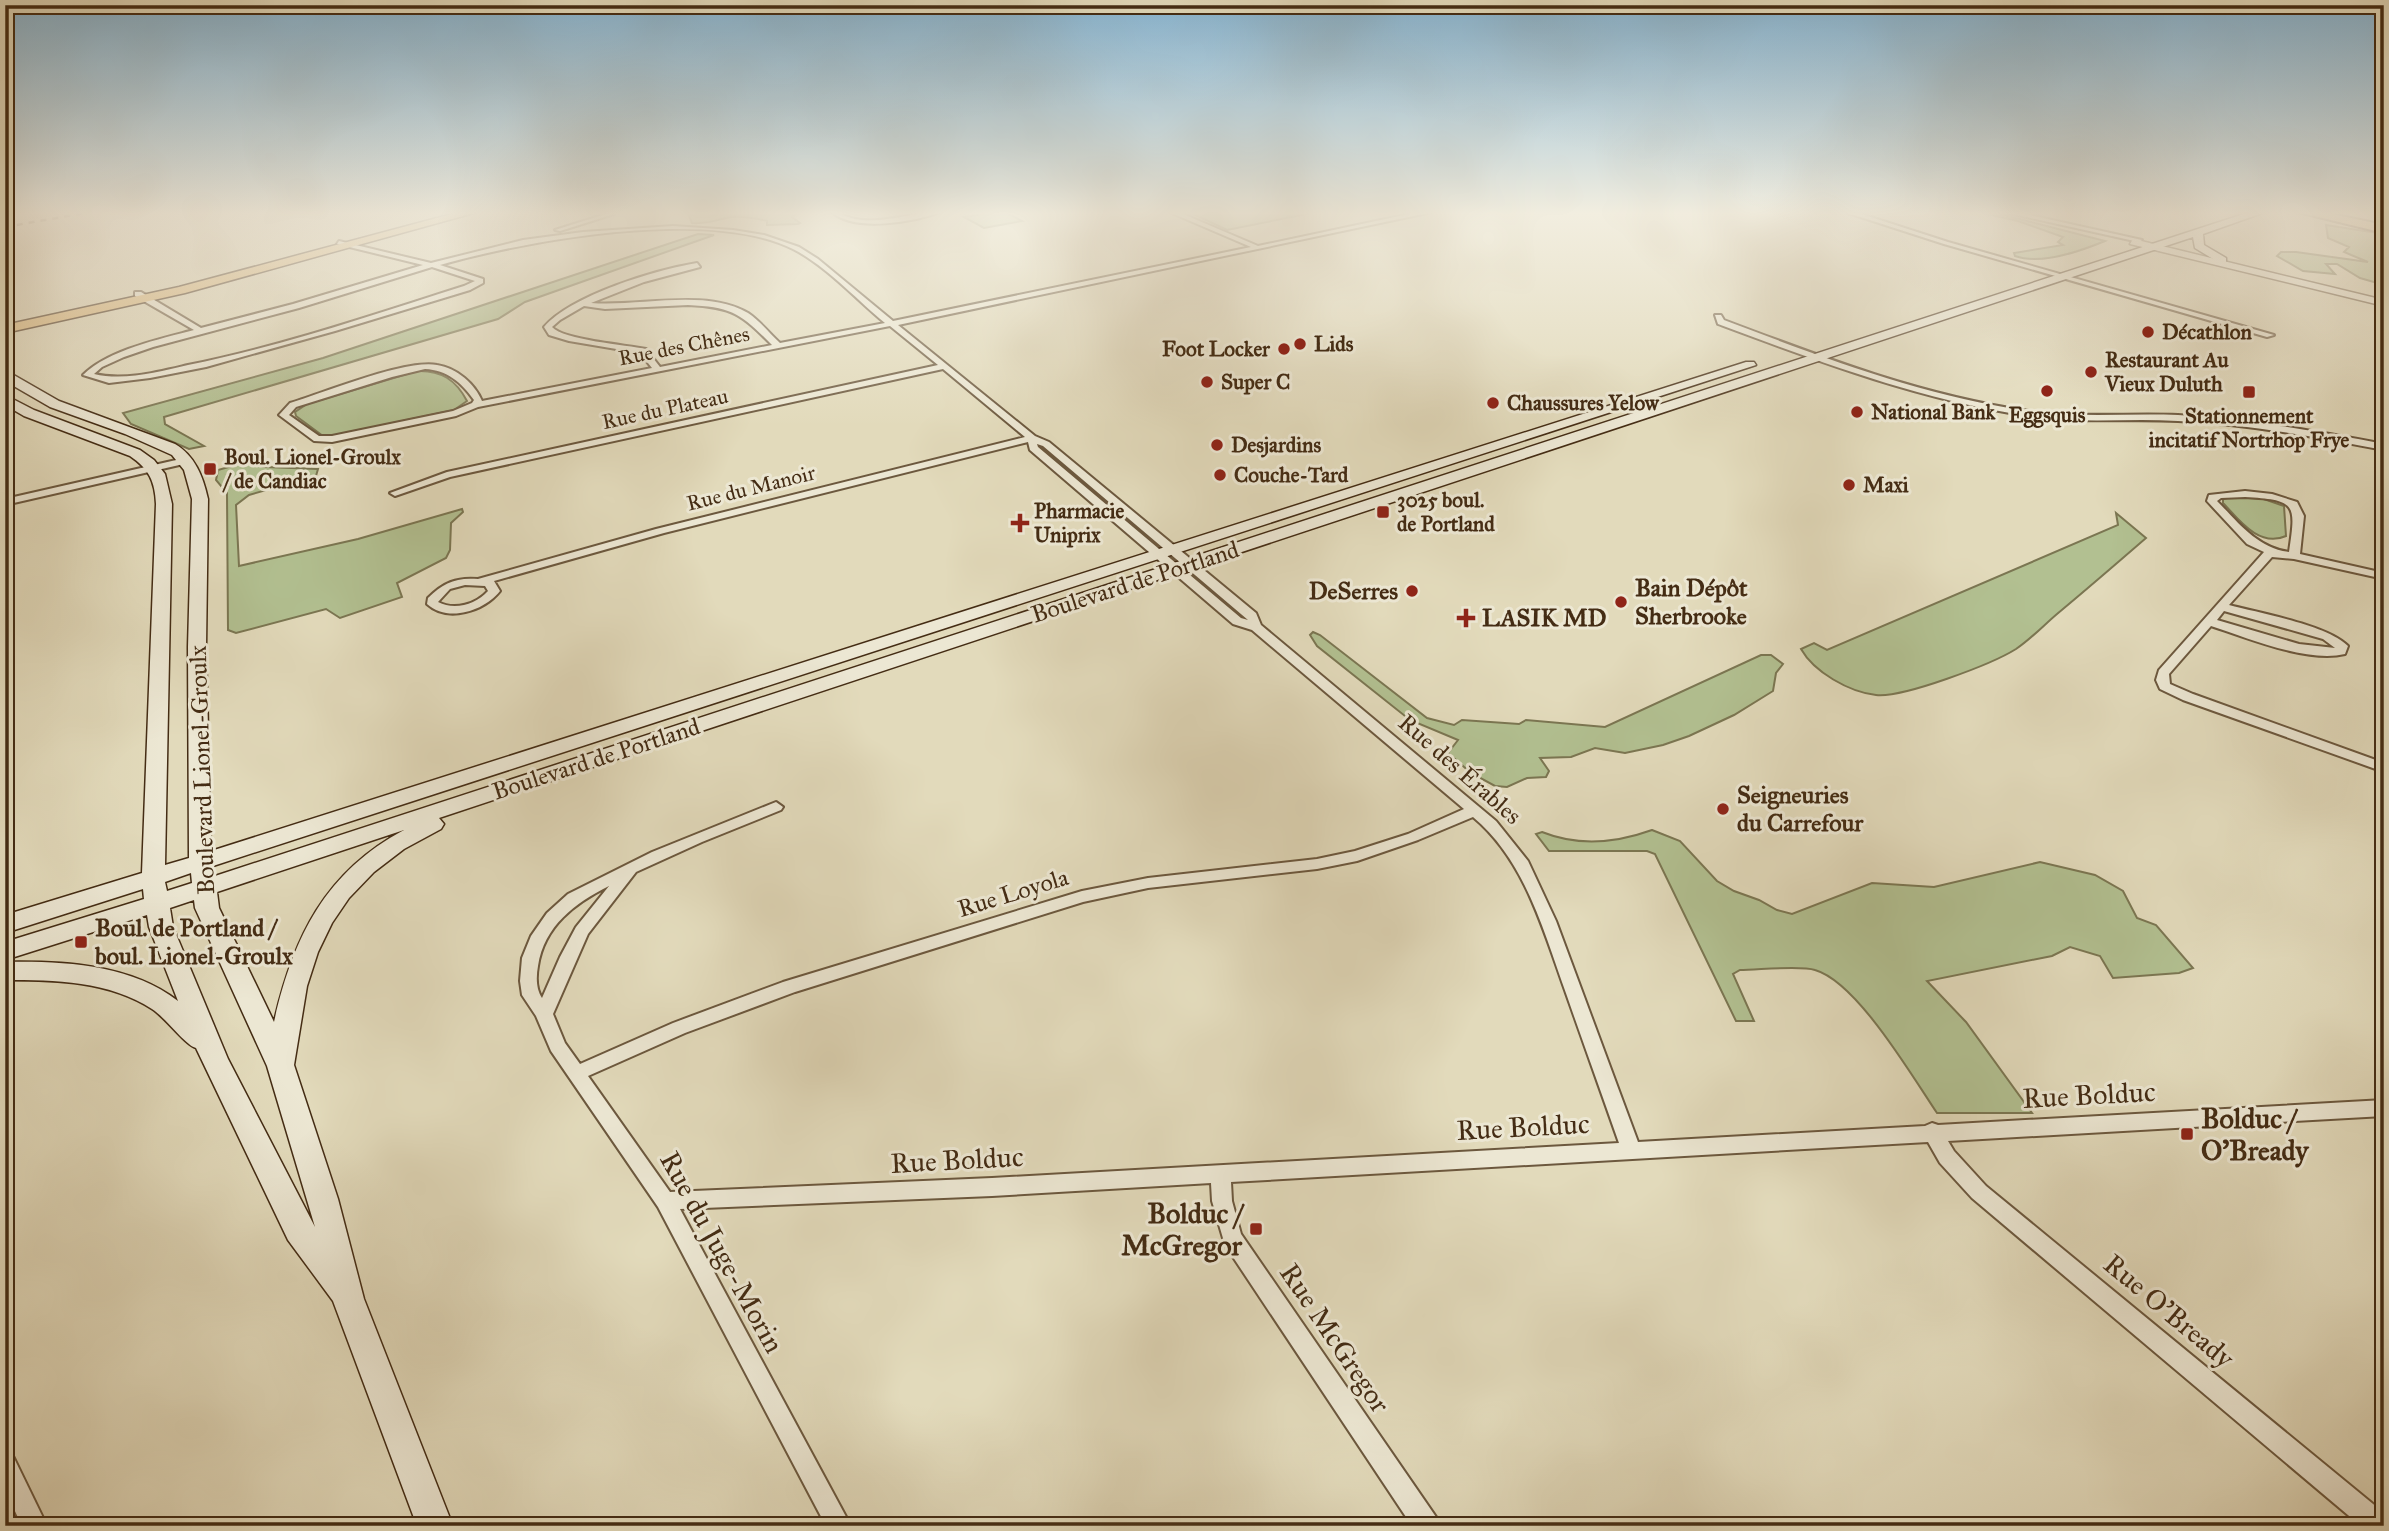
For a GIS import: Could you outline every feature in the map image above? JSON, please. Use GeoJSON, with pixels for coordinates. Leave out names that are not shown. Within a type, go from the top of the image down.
{"type":"FeatureCollection","features":[{"type":"Feature","properties":{"kind":"main road"},"geometry":{"type":"LineString","coordinates":[[5,329],[195,282]]}},
{"type":"Feature","properties":{"kind":"main road","name":"Boulevard de Portland"},"geometry":{"type":"LineString","coordinates":[[5,951],[202,876],[1815,350],[2045,282]]}},
{"type":"Feature","properties":{"kind":"main road"},"geometry":{"type":"LineString","coordinates":[[5,323],[142,296]]}},
{"type":"Feature","properties":{"kind":"main road"},"geometry":{"type":"LineString","coordinates":[[1901,316],[1923,309]]}},
{"type":"Feature","properties":{"kind":"main road"},"geometry":{"type":"LineString","coordinates":[[5,374],[16,384],[59,405],[170,448],[185,461]]}},
{"type":"Feature","properties":{"kind":"main road"},"geometry":{"type":"LineString","coordinates":[[5,399],[29,413],[135,453],[156,468]]}},
{"type":"Feature","properties":{"kind":"main road","name":"Boulevard Lionel-Groulx"},"geometry":{"type":"LineString","coordinates":[[185,461],[197,482],[200,499],[197,647],[202,876],[207,908],[281,1066],[323,1199],[348,1299],[435,1526]]}},
{"type":"Feature","properties":{"kind":"main road","name":"Boulevard Lionel-Groulx"},"geometry":{"type":"LineString","coordinates":[[156,468],[164,490],[155,892],[161,928],[214,1059],[299,1230],[348,1299]]}},
{"type":"Feature","properties":{"kind":"main road","name":"Boulevard de Portland"},"geometry":{"type":"LineString","coordinates":[[202,876],[564,770],[1175,560]]}},
{"type":"Feature","properties":{"kind":"main road"},"geometry":{"type":"LineString","coordinates":[[281,1066],[286,1012],[307,943],[326,912],[350,882],[391,847],[425,827],[564,770]]}},
{"type":"Feature","properties":{"kind":"main road","name":"Boulevard de Portland"},"geometry":{"type":"LineString","coordinates":[[5,924],[155,892]]}},
{"type":"Feature","properties":{"kind":"main road"},"geometry":{"type":"LineString","coordinates":[[5,971],[49,970],[86,975],[137,990],[176,1012],[214,1059]]}},
{"type":"Feature","properties":{"kind":"street"},"geometry":{"type":"LineString","coordinates":[[374,282],[132,352],[91,369],[87,375],[100,382],[120,381],[208,364],[338,328],[478,282]]}},
{"type":"Feature","properties":{"kind":"street"},"geometry":{"type":"LineString","coordinates":[[638,282],[558,315],[549,324],[548,330],[572,340],[643,351],[657,369]]}},
{"type":"Feature","properties":{"kind":"street","name":"Rue des Érables"},"geometry":{"type":"LineString","coordinates":[[841,282],[1031,438],[1033,447],[1175,560],[1237,621],[1256,628],[1475,810],[1510,845],[1534,886],[1631,1149]]}},
{"type":"Feature","properties":{"kind":"street","name":"Rue des Chênes"},"geometry":{"type":"LineString","coordinates":[[476,405],[478,400],[463,379],[432,367],[404,371],[293,405],[284,415],[317,439],[332,439],[456,413],[476,405],[893,324],[1089,282]]}},
{"type":"Feature","properties":{"kind":"street"},"geometry":{"type":"LineString","coordinates":[[2088,282],[2270,335]]}},
{"type":"Feature","properties":{"kind":"street"},"geometry":{"type":"LineString","coordinates":[[2307,282],[2384,301]]}},
{"type":"Feature","properties":{"kind":"street"},"geometry":{"type":"LineString","coordinates":[[2311,282],[2384,301]]}},
{"type":"Feature","properties":{"kind":"street"},"geometry":{"type":"LineString","coordinates":[[142,296],[201,331]]}},
{"type":"Feature","properties":{"kind":"street"},"geometry":{"type":"LineString","coordinates":[[583,304],[694,304],[727,308],[746,315],[778,346]]}},
{"type":"Feature","properties":{"kind":"street"},"geometry":{"type":"LineString","coordinates":[[1947,397],[1815,350],[1721,322],[1718,317],[1734,319],[1815,350],[1911,389],[1947,397],[2046,416],[2214,421],[2384,447]]}},
{"type":"Feature","properties":{"kind":"street","name":"Rue du Plateau"},"geometry":{"type":"LineString","coordinates":[[395,493],[447,475],[944,366]]}},
{"type":"Feature","properties":{"kind":"street","name":"Rue du Manoir"},"geometry":{"type":"LineString","coordinates":[[482,581],[494,586],[491,596],[484,600],[454,609],[433,604],[434,596],[446,587],[464,581],[482,581],[660,531],[1031,438]]}},
{"type":"Feature","properties":{"kind":"street"},"geometry":{"type":"LineString","coordinates":[[5,502],[185,461]]}},
{"type":"Feature","properties":{"kind":"street"},"geometry":{"type":"LineString","coordinates":[[2294,556],[2298,512],[2294,505],[2262,495],[2224,494],[2213,497],[2212,501],[2251,542],[2273,552],[2384,576]]}},
{"type":"Feature","properties":{"kind":"street"},"geometry":{"type":"LineString","coordinates":[[2273,552],[2267,554],[2163,673],[2162,681],[2188,698],[2384,768]]}},
{"type":"Feature","properties":{"kind":"street"},"geometry":{"type":"LineString","coordinates":[[2209,621],[2315,651],[2336,654],[2341,651],[2342,646],[2337,640],[2327,636],[2221,607]]}},
{"type":"Feature","properties":{"kind":"street","name":"Rue du Juge-Morin"},"geometry":{"type":"LineString","coordinates":[[776,807],[672,848],[576,896],[558,911],[534,947],[529,984],[530,994],[544,1014],[557,1046],[666,1201],[839,1526]]}},
{"type":"Feature","properties":{"kind":"street","name":"Rue Loyola"},"geometry":{"type":"LineString","coordinates":[[577,1073],[679,1028],[789,987],[1082,897],[1148,883],[1317,864],[1347,858],[1413,837],[1475,810]]}},
{"type":"Feature","properties":{"kind":"street","name":"Rue du Juge-Morin"},"geometry":{"type":"LineString","coordinates":[[544,1014],[582,931],[631,868]]}},
{"type":"Feature","properties":{"kind":"street","name":"Rue Bolduc"},"geometry":{"type":"LineString","coordinates":[[666,1201],[992,1187],[2384,1108]]}},
{"type":"Feature","properties":{"kind":"street","name":"Rue O'Bready"},"geometry":{"type":"LineString","coordinates":[[1932,1132],[1947,1157],[1979,1192],[2380,1526]]}},
{"type":"Feature","properties":{"kind":"street","name":"Rue McGregor"},"geometry":{"type":"LineString","coordinates":[[1221,1173],[1222,1200],[1232,1238],[1427,1526]]}},
{"type":"Feature","properties":{"kind":"street"},"geometry":{"type":"LineString","coordinates":[[5,1464],[35,1526]]}},
{"type":"Feature","properties":{"kind":"green space"},"geometry":{"type":"Polygon","coordinates":[[[551,282],[580,282],[525,302],[498,319],[164,417],[165,424],[204,446],[189,449],[131,424],[123,413],[323,358],[551,282]]]}},
{"type":"Feature","properties":{"kind":"green space"},"geometry":{"type":"Polygon","coordinates":[[[417,371],[433,372],[447,378],[458,387],[467,401],[454,410],[332,436],[323,436],[296,416],[295,412],[307,404],[417,371]]]}},
{"type":"Feature","properties":{"kind":"green space"},"geometry":{"type":"Polygon","coordinates":[[[246,462],[265,467],[318,469],[316,476],[249,495],[236,505],[239,566],[358,539],[462,509],[463,512],[451,523],[450,550],[446,558],[397,583],[402,597],[340,618],[326,609],[236,633],[228,630],[227,493],[216,480],[218,470],[246,462]]]}},
{"type":"Feature","properties":{"kind":"green space"},"geometry":{"type":"Polygon","coordinates":[[[2261,498],[2284,506],[2286,536],[2267,538],[2250,530],[2223,503],[2223,499],[2261,498]]]}},
{"type":"Feature","properties":{"kind":"green space"},"geometry":{"type":"Polygon","coordinates":[[[2116,513],[2146,538],[2027,641],[1988,663],[1926,686],[1876,695],[1855,690],[1833,680],[1814,665],[1801,649],[1814,643],[1827,650],[2118,525],[2116,513]]]}},
{"type":"Feature","properties":{"kind":"green space"},"geometry":{"type":"Polygon","coordinates":[[[1313,632],[1427,718],[1454,725],[1462,720],[1519,724],[1526,720],[1605,727],[1761,655],[1771,655],[1783,664],[1776,673],[1773,691],[1734,715],[1689,736],[1625,753],[1595,748],[1571,757],[1540,758],[1549,771],[1546,777],[1527,778],[1507,787],[1495,786],[1471,773],[1448,753],[1458,740],[1410,720],[1317,646],[1310,635],[1313,632]]]}},
{"type":"Feature","properties":{"kind":"green space"},"geometry":{"type":"Polygon","coordinates":[[[1652,830],[1680,841],[1717,881],[1777,910],[1792,914],[1872,883],[1934,887],[2040,862],[2095,875],[2123,891],[2137,918],[2156,925],[2193,968],[2179,973],[2113,978],[2100,956],[2070,947],[2052,956],[1927,981],[1966,1022],[2032,1113],[1937,1113],[1865,1011],[1831,978],[1815,970],[1740,970],[1733,974],[1754,1021],[1736,1021],[1655,854],[1647,851],[1549,851],[1536,834],[1542,832],[1569,839],[1597,841],[1625,838],[1652,830]]]}},
{"type":"Feature","properties":{"kind":"place","name":"Décathlon"},"geometry":{"type":"Point","coordinates":[2148,332]}},
{"type":"Feature","properties":{"kind":"place","name":"Lids"},"geometry":{"type":"Point","coordinates":[1300,344]}},
{"type":"Feature","properties":{"kind":"place","name":"Foot Locker"},"geometry":{"type":"Point","coordinates":[1284,349]}},
{"type":"Feature","properties":{"kind":"place","name":"Restaurant Au Vieux Duluth"},"geometry":{"type":"Point","coordinates":[2091,372]}},
{"type":"Feature","properties":{"kind":"place","name":"Super C"},"geometry":{"type":"Point","coordinates":[1207,382]}},
{"type":"Feature","properties":{"kind":"place","name":"Eggsquis"},"geometry":{"type":"Point","coordinates":[2047,391]}},
{"type":"Feature","properties":{"kind":"place","name":"Stationnement incitatif Nortrhop Frye"},"geometry":{"type":"Point","coordinates":[2249,392]}},
{"type":"Feature","properties":{"kind":"place","name":"Chaussures Yelow"},"geometry":{"type":"Point","coordinates":[1493,403]}},
{"type":"Feature","properties":{"kind":"place","name":"National Bank"},"geometry":{"type":"Point","coordinates":[1857,412]}},
{"type":"Feature","properties":{"kind":"place","name":"Desjardins"},"geometry":{"type":"Point","coordinates":[1217,445]}},
{"type":"Feature","properties":{"kind":"place","name":"Boul. Lionel-Groulx / de Candiac"},"geometry":{"type":"Point","coordinates":[210,469]}},
{"type":"Feature","properties":{"kind":"place","name":"Couche-Tard"},"geometry":{"type":"Point","coordinates":[1220,475]}},
{"type":"Feature","properties":{"kind":"place","name":"Maxi"},"geometry":{"type":"Point","coordinates":[1849,485]}},
{"type":"Feature","properties":{"kind":"place","name":"3025 boul. de Portland"},"geometry":{"type":"Point","coordinates":[1383,512]}},
{"type":"Feature","properties":{"kind":"place","name":"Pharmacie Uniprix"},"geometry":{"type":"Point","coordinates":[1020,523]}},
{"type":"Feature","properties":{"kind":"place","name":"DeSerres"},"geometry":{"type":"Point","coordinates":[1412,591]}},
{"type":"Feature","properties":{"kind":"place","name":"Bain Dépôt Sherbrooke"},"geometry":{"type":"Point","coordinates":[1621,602]}},
{"type":"Feature","properties":{"kind":"place","name":"LASIK MD"},"geometry":{"type":"Point","coordinates":[1466,618]}},
{"type":"Feature","properties":{"kind":"place","name":"Seigneuries du Carrefour"},"geometry":{"type":"Point","coordinates":[1723,809]}},
{"type":"Feature","properties":{"kind":"place","name":"Boul. de Portland / boul. Lionel-Groulx"},"geometry":{"type":"Point","coordinates":[81,942]}},
{"type":"Feature","properties":{"kind":"place","name":"Bolduc / O'Bready"},"geometry":{"type":"Point","coordinates":[2187,1134]}},
{"type":"Feature","properties":{"kind":"place","name":"Bolduc / McGregor"},"geometry":{"type":"Point","coordinates":[1256,1229]}}]}
